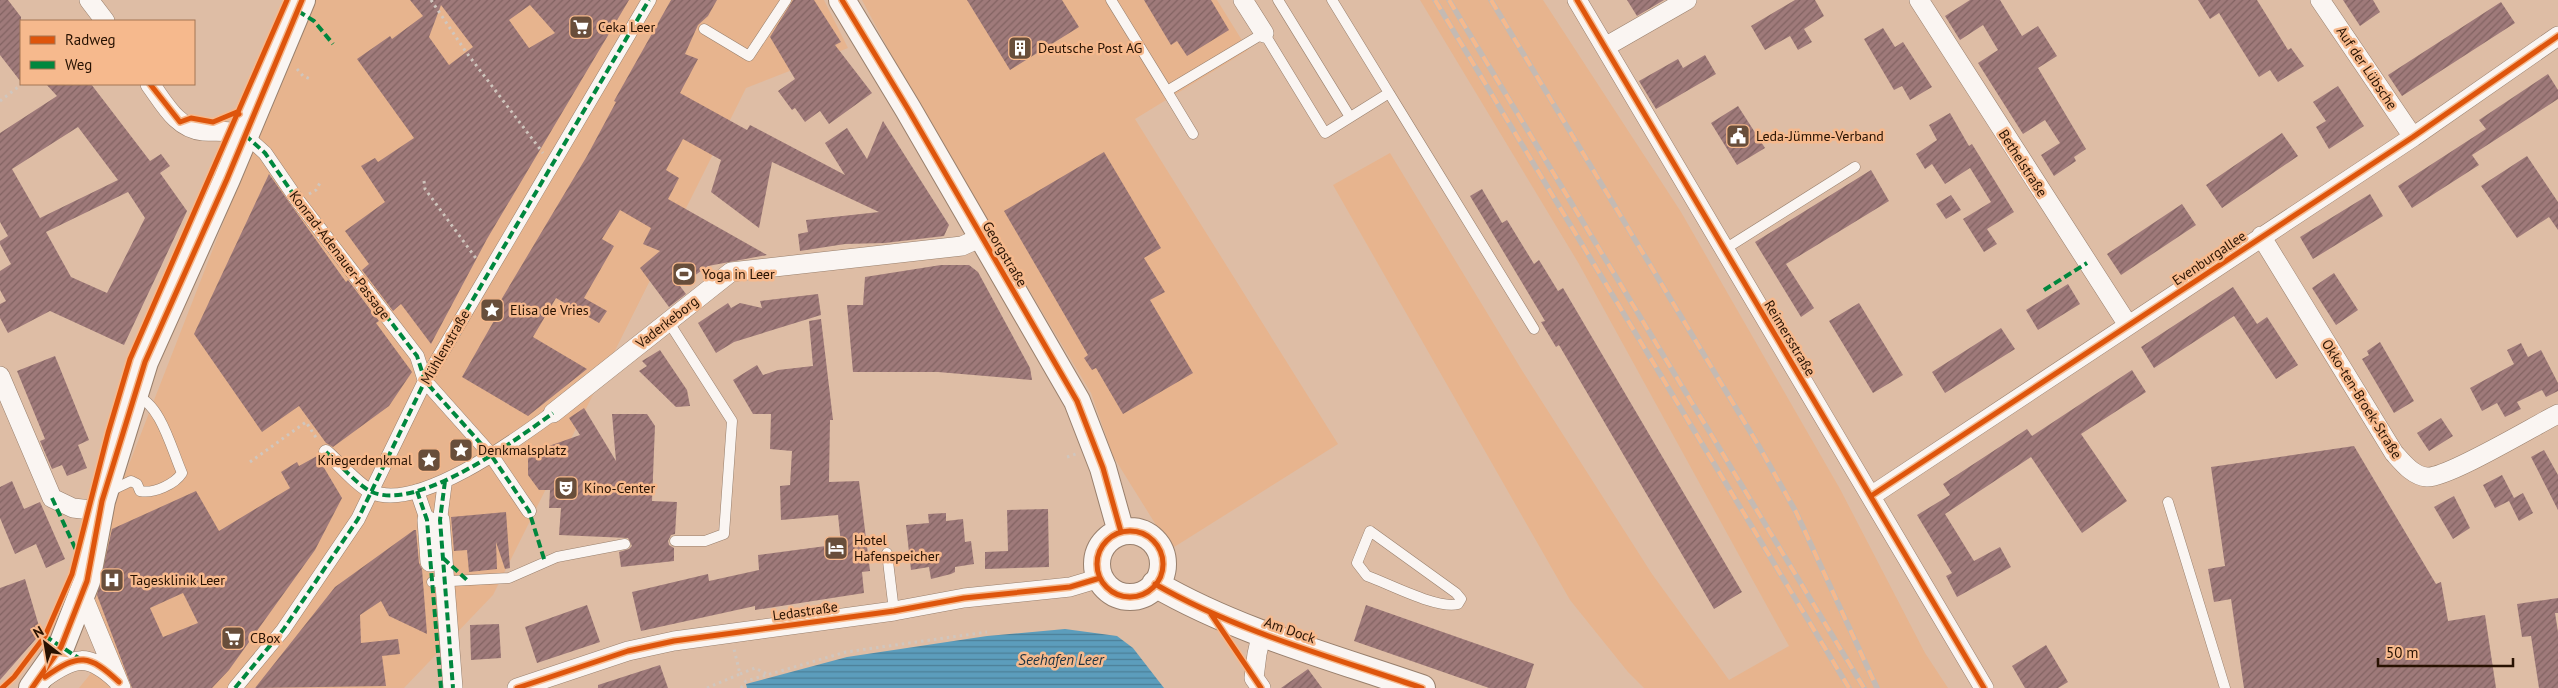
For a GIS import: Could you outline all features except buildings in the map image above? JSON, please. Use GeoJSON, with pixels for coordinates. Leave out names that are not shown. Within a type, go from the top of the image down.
{"type":"FeatureCollection","features":[{"type":"Feature","properties":{"kind":"main road"},"geometry":{"type":"LineString","coordinates":[[34,685],[61,647],[82,594],[92,558],[101,506],[134,394],[153,340],[245,135],[302,0]]}},
{"type":"Feature","properties":{"kind":"main road","name":"Georgstraße"},"geometry":{"type":"LineString","coordinates":[[842,0],[982,236],[1080,407],[1103,468],[1121,532]]}},
{"type":"Feature","properties":{"kind":"main road"},"geometry":{"type":"LineString","coordinates":[[1121,532],[1140,533],[1155,543],[1161,554],[1162,567],[1155,584],[1143,594],[1127,596],[1111,591],[1100,578],[1097,567],[1100,550],[1111,537],[1121,532]]}},
{"type":"Feature","properties":{"kind":"main road","name":"Am Dock"},"geometry":{"type":"LineString","coordinates":[[1155,584],[1211,614],[1422,688]]}},
{"type":"Feature","properties":{"kind":"street"},"geometry":{"type":"LineString","coordinates":[[89,0],[104,20]]}},
{"type":"Feature","properties":{"kind":"street","name":"Mühlenstraße"},"geometry":{"type":"LineString","coordinates":[[235,688],[283,630],[327,568],[358,519],[425,381],[648,0]]}},
{"type":"Feature","properties":{"kind":"street"},"geometry":{"type":"LineString","coordinates":[[1242,0],[1264,33]]}},
{"type":"Feature","properties":{"kind":"street","name":"Reimersstraße"},"geometry":{"type":"LineString","coordinates":[[1577,0],[1984,688]]}},
{"type":"Feature","properties":{"kind":"street"},"geometry":{"type":"LineString","coordinates":[[1605,48],[1687,0]]}},
{"type":"Feature","properties":{"kind":"street","name":"Bethelstraße"},"geometry":{"type":"LineString","coordinates":[[1919,0],[2128,325]]}},
{"type":"Feature","properties":{"kind":"street","name":"Auf der Lübsche"},"geometry":{"type":"LineString","coordinates":[[2320,0],[2413,137]]}},
{"type":"Feature","properties":{"kind":"street","name":"Evenburgallee"},"geometry":{"type":"LineString","coordinates":[[1871,496],[2413,137],[2558,36]]}},
{"type":"Feature","properties":{"kind":"street"},"geometry":{"type":"LineString","coordinates":[[151,85],[180,122],[202,131],[230,130],[245,135]]}},
{"type":"Feature","properties":{"kind":"street","name":"Konrad-Adenauer-Passage"},"geometry":{"type":"LineString","coordinates":[[245,135],[266,153],[298,201],[417,356],[425,381]]}},
{"type":"Feature","properties":{"kind":"street","name":"Vaderkeborg"},"geometry":{"type":"LineString","coordinates":[[371,492],[397,496],[417,491],[445,481],[491,455],[553,413],[731,272],[962,246],[982,236]]}},
{"type":"Feature","properties":{"kind":"street","name":"Okko-ten-Broek-Straße"},"geometry":{"type":"LineString","coordinates":[[2261,236],[2390,446],[2409,470],[2427,477],[2450,472],[2558,414]]}},
{"type":"Feature","properties":{"kind":"street"},"geometry":{"type":"LineString","coordinates":[[0,376],[52,498],[73,508],[101,506]]}},
{"type":"Feature","properties":{"kind":"street"},"geometry":{"type":"LineString","coordinates":[[425,381],[491,455],[529,511]]}},
{"type":"Feature","properties":{"kind":"street"},"geometry":{"type":"LineString","coordinates":[[326,452],[371,492]]}},
{"type":"Feature","properties":{"kind":"street"},"geometry":{"type":"LineString","coordinates":[[441,688],[438,582],[433,520],[445,481]]}},
{"type":"Feature","properties":{"kind":"street"},"geometry":{"type":"LineString","coordinates":[[417,491],[433,520]]}},
{"type":"Feature","properties":{"kind":"street","name":"Ledastraße"},"geometry":{"type":"LineString","coordinates":[[517,688],[628,651],[674,641],[894,611],[964,598],[1070,587],[1100,578]]}},
{"type":"Feature","properties":{"kind":"street"},"geometry":{"type":"LineString","coordinates":[[438,582],[453,688]]}},
{"type":"Feature","properties":{"kind":"street"},"geometry":{"type":"LineString","coordinates":[[82,594],[120,685]]}},
{"type":"Feature","properties":{"kind":"street"},"geometry":{"type":"LineString","coordinates":[[1261,688],[1254,678],[1256,654],[1262,632]]}},
{"type":"Feature","properties":{"kind":"street"},"geometry":{"type":"LineString","coordinates":[[34,685],[58,668],[80,659],[98,664],[120,685]]}},
{"type":"Feature","properties":{"kind":"lane"},"geometry":{"type":"LineString","coordinates":[[704,29],[749,56],[786,0]]}},
{"type":"Feature","properties":{"kind":"lane"},"geometry":{"type":"LineString","coordinates":[[1111,0],[1193,134]]}},
{"type":"Feature","properties":{"kind":"lane"},"geometry":{"type":"LineString","coordinates":[[1278,0],[1350,117]]}},
{"type":"Feature","properties":{"kind":"lane"},"geometry":{"type":"LineString","coordinates":[[1332,0],[1534,329]]}},
{"type":"Feature","properties":{"kind":"lane"},"geometry":{"type":"LineString","coordinates":[[1167,91],[1264,33],[1325,133],[1389,93]]}},
{"type":"Feature","properties":{"kind":"lane"},"geometry":{"type":"LineString","coordinates":[[1725,250],[1855,167]]}},
{"type":"Feature","properties":{"kind":"lane"},"geometry":{"type":"LineString","coordinates":[[668,321],[732,421],[724,534],[705,540],[675,541]]}},
{"type":"Feature","properties":{"kind":"lane"},"geometry":{"type":"LineString","coordinates":[[101,506],[112,489],[131,481],[137,484],[140,491],[148,492],[177,480],[182,473],[156,411],[147,400],[134,394]]}},
{"type":"Feature","properties":{"kind":"lane"},"geometry":{"type":"LineString","coordinates":[[2168,502],[2225,688]]}},
{"type":"Feature","properties":{"kind":"lane"},"geometry":{"type":"LineString","coordinates":[[1370,531],[1456,593],[1461,599],[1458,604],[1450,607],[1367,576],[1357,563],[1370,531]]}},
{"type":"Feature","properties":{"kind":"lane"},"geometry":{"type":"LineString","coordinates":[[438,582],[509,578],[558,557],[625,544]]}},
{"type":"Feature","properties":{"kind":"lane"},"geometry":{"type":"LineString","coordinates":[[887,553],[894,611]]}},
{"type":"Feature","properties":{"kind":"path"},"geometry":{"type":"LineString","coordinates":[[431,0],[466,52],[553,165]]}},
{"type":"Feature","properties":{"kind":"path"},"geometry":{"type":"LineString","coordinates":[[0,101],[21,85]]}},
{"type":"Feature","properties":{"kind":"path"},"geometry":{"type":"LineString","coordinates":[[424,181],[425,189],[488,272]]}},
{"type":"Feature","properties":{"kind":"path"},"geometry":{"type":"LineString","coordinates":[[250,462],[306,422],[326,452]]}},
{"type":"Feature","properties":{"kind":"path"},"geometry":{"type":"LineString","coordinates":[[741,688],[746,681],[846,652],[987,632]]}},
{"type":"Feature","properties":{"kind":"path"},"geometry":{"type":"LineString","coordinates":[[729,633],[740,674]]}},
{"type":"Feature","properties":{"kind":"path"},"geometry":{"type":"LineString","coordinates":[[707,688],[755,668],[768,674]]}},
{"type":"Feature","properties":{"kind":"shaded area"},"geometry":{"type":"Polygon","coordinates":[[[310,0],[824,0],[848,48],[746,88],[493,595],[404,688],[79,688],[113,646],[93,599],[112,508],[310,0]]]}},
{"type":"Feature","properties":{"kind":"shaded area"},"geometry":{"type":"Polygon","coordinates":[[[862,0],[1217,0],[1248,50],[1135,119],[1338,444],[1171,549],[1113,456],[1091,393],[918,105],[862,0]]]}},
{"type":"Feature","properties":{"kind":"shaded area"},"geometry":{"type":"Polygon","coordinates":[[[1420,0],[1543,0],[1681,212],[1840,489],[1925,653],[1948,688],[1644,688],[1628,672],[1570,600],[1333,185],[1390,153],[1523,372],[1652,574],[1729,680],[1789,646],[1579,264],[1420,0]]]}},
{"type":"Feature","properties":{"kind":"water","name":"Seehafen Leer"},"geometry":{"type":"Polygon","coordinates":[[[1065,629],[1117,636],[1133,648],[1164,688],[747,688],[746,684],[847,657],[987,636],[1065,629]]]}},
{"type":"Feature","properties":{"kind":"railway"},"geometry":{"type":"LineString","coordinates":[[1435,0],[1849,688]]}},
{"type":"Feature","properties":{"kind":"railway"},"geometry":{"type":"LineString","coordinates":[[1449,0],[1864,688]]}},
{"type":"Feature","properties":{"kind":"railway"},"geometry":{"type":"LineString","coordinates":[[1491,0],[1760,448],[1796,512],[1877,688]]}},
{"type":"Feature","properties":{"kind":"marked path"},"geometry":{"type":"LineString","coordinates":[[235,688],[283,630],[358,519],[425,381],[649,0]]}},
{"type":"Feature","properties":{"kind":"marked path"},"geometry":{"type":"LineString","coordinates":[[298,11],[314,21],[333,44]]}},
{"type":"Feature","properties":{"kind":"marked path"},"geometry":{"type":"LineString","coordinates":[[245,135],[265,153],[298,201],[417,356],[425,381],[491,455],[529,511],[545,562]]}},
{"type":"Feature","properties":{"kind":"marked path"},"geometry":{"type":"LineString","coordinates":[[2044,290],[2087,263]]}},
{"type":"Feature","properties":{"kind":"marked path"},"geometry":{"type":"LineString","coordinates":[[326,452],[355,480],[372,492],[391,495],[414,492],[440,483],[466,470],[516,440],[553,413]]}},
{"type":"Feature","properties":{"kind":"marked path"},"geometry":{"type":"LineString","coordinates":[[445,481],[440,520],[453,688]]}},
{"type":"Feature","properties":{"kind":"marked path"},"geometry":{"type":"LineString","coordinates":[[417,491],[427,520],[441,688]]}},
{"type":"Feature","properties":{"kind":"marked path"},"geometry":{"type":"LineString","coordinates":[[52,498],[77,552]]}},
{"type":"Feature","properties":{"kind":"marked path"},"geometry":{"type":"LineString","coordinates":[[443,558],[467,580]]}},
{"type":"Feature","properties":{"kind":"marked path"},"geometry":{"type":"LineString","coordinates":[[45,636],[80,659]]}},
{"type":"Feature","properties":{"kind":"cycle path"},"geometry":{"type":"LineString","coordinates":[[2,688],[14,677],[45,636],[72,574],[108,433],[130,359],[287,0]]}},
{"type":"Feature","properties":{"kind":"cycle path"},"geometry":{"type":"LineString","coordinates":[[32,688],[61,647],[87,581],[102,501],[145,362],[227,179],[302,0]]}},
{"type":"Feature","properties":{"kind":"cycle path"},"geometry":{"type":"LineString","coordinates":[[842,0],[908,109],[1077,401],[1103,468],[1121,532]]}},
{"type":"Feature","properties":{"kind":"cycle path"},"geometry":{"type":"LineString","coordinates":[[1577,0],[1984,688]]}},
{"type":"Feature","properties":{"kind":"cycle path"},"geometry":{"type":"LineString","coordinates":[[1871,496],[2413,137],[2558,36]]}},
{"type":"Feature","properties":{"kind":"cycle path"},"geometry":{"type":"LineString","coordinates":[[151,85],[180,122],[191,118],[213,122],[237,112],[239,114]]}},
{"type":"Feature","properties":{"kind":"cycle path"},"geometry":{"type":"LineString","coordinates":[[1130,531],[1143,534],[1153,541],[1160,551],[1163,564],[1160,577],[1153,587],[1143,594],[1130,597],[1117,594],[1107,587],[1100,577],[1097,564],[1100,551],[1107,541],[1117,534],[1130,531]]}},
{"type":"Feature","properties":{"kind":"cycle path"},"geometry":{"type":"LineString","coordinates":[[517,688],[628,651],[674,641],[894,611],[964,598],[1070,587],[1100,578]]}},
{"type":"Feature","properties":{"kind":"cycle path"},"geometry":{"type":"LineString","coordinates":[[1155,584],[1187,601],[1252,630],[1422,688]]}},
{"type":"Feature","properties":{"kind":"cycle path"},"geometry":{"type":"LineString","coordinates":[[1211,614],[1261,688]]}},
{"type":"Feature","properties":{"kind":"cycle path"},"geometry":{"type":"LineString","coordinates":[[45,677],[67,664],[84,660],[100,666],[119,682]]}},
{"type":"Feature","properties":{"kind":"place","name":"Ceka Leer"},"geometry":{"type":"Point","coordinates":[581,27]}},
{"type":"Feature","properties":{"kind":"place","name":"Deutsche Post AG"},"geometry":{"type":"Point","coordinates":[1020,48]}},
{"type":"Feature","properties":{"kind":"place","name":"Leda-Jümme-Verband"},"geometry":{"type":"Point","coordinates":[1738,136]}},
{"type":"Feature","properties":{"kind":"place","name":"Yoga in Leer"},"geometry":{"type":"Point","coordinates":[684,274]}},
{"type":"Feature","properties":{"kind":"place","name":"Elisa de Vries"},"geometry":{"type":"Point","coordinates":[492,310]}},
{"type":"Feature","properties":{"kind":"place","name":"Denkmalsplatz"},"geometry":{"type":"Point","coordinates":[461,450]}},
{"type":"Feature","properties":{"kind":"place","name":"Kriegerdenkmal"},"geometry":{"type":"Point","coordinates":[429,460]}},
{"type":"Feature","properties":{"kind":"place","name":"Kino-Center"},"geometry":{"type":"Point","coordinates":[566,488]}},
{"type":"Feature","properties":{"kind":"place","name":"Hotel Hafenspeicher"},"geometry":{"type":"Point","coordinates":[836,548]}},
{"type":"Feature","properties":{"kind":"place","name":"Tagesklinik Leer"},"geometry":{"type":"Point","coordinates":[112,580]}},
{"type":"Feature","properties":{"kind":"place","name":"CBox"},"geometry":{"type":"Point","coordinates":[233,638]}}]}
